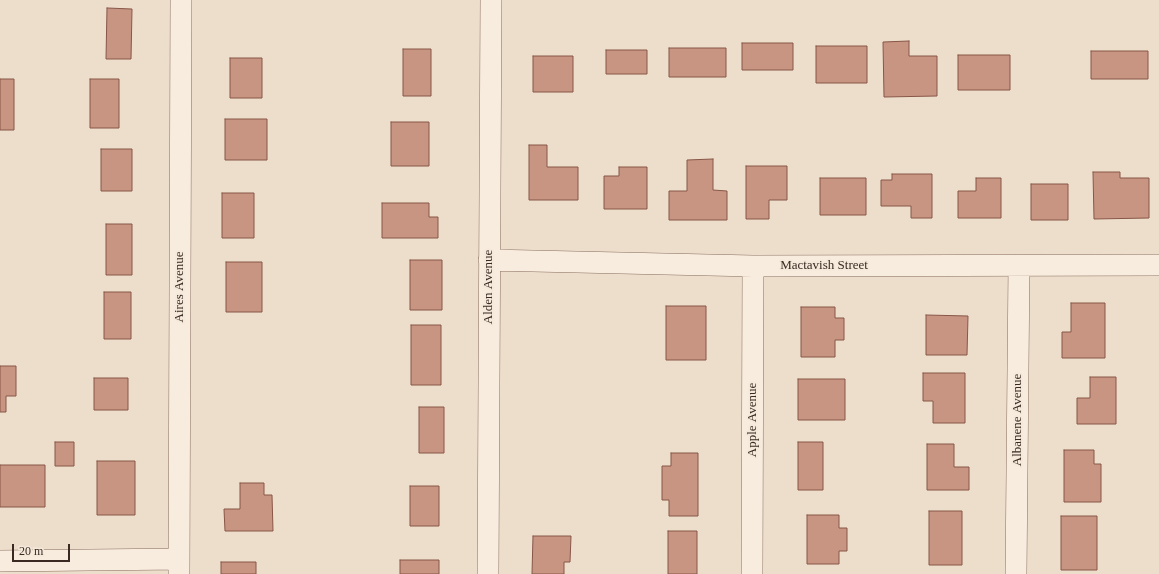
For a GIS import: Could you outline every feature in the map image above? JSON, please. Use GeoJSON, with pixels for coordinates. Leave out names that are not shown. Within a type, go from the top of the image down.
{"type":"FeatureCollection","features":[{"type":"Feature","properties":{"kind":"street","name":"Aires Avenue"},"geometry":{"type":"LineString","coordinates":[[179,567],[181,0]]}},
{"type":"Feature","properties":{"kind":"street","name":"Alden Avenue"},"geometry":{"type":"LineString","coordinates":[[488,574],[491,0]]}},
{"type":"Feature","properties":{"kind":"street","name":"Mactavish Street"},"geometry":{"type":"LineString","coordinates":[[489,260],[753,266],[1159,265]]}},
{"type":"Feature","properties":{"kind":"street","name":"Apple Avenue"},"geometry":{"type":"LineString","coordinates":[[752,574],[753,266]]}},
{"type":"Feature","properties":{"kind":"street","name":"Albanene Avenue"},"geometry":{"type":"LineString","coordinates":[[1016,574],[1019,266]]}},
{"type":"Feature","properties":{"kind":"street"},"geometry":{"type":"LineString","coordinates":[[0,561],[179,567]]}},
{"type":"Feature","properties":{"kind":"building"},"geometry":{"type":"Polygon","coordinates":[[[107,8],[132,9],[131,59],[106,59],[107,8]]]}},
{"type":"Feature","properties":{"kind":"building"},"geometry":{"type":"Polygon","coordinates":[[[909,41],[909,56],[937,56],[937,96],[884,97],[883,42],[909,41]]]}},
{"type":"Feature","properties":{"kind":"building"},"geometry":{"type":"Polygon","coordinates":[[[742,43],[793,43],[793,70],[742,70],[742,43]]]}},
{"type":"Feature","properties":{"kind":"building"},"geometry":{"type":"Polygon","coordinates":[[[816,46],[867,46],[867,83],[816,83],[816,46]]]}},
{"type":"Feature","properties":{"kind":"building"},"geometry":{"type":"Polygon","coordinates":[[[669,48],[726,48],[726,77],[669,77],[669,48]]]}},
{"type":"Feature","properties":{"kind":"building"},"geometry":{"type":"Polygon","coordinates":[[[403,49],[431,49],[431,96],[403,96],[403,49]]]}},
{"type":"Feature","properties":{"kind":"building"},"geometry":{"type":"Polygon","coordinates":[[[606,50],[647,50],[647,74],[606,74],[606,50]]]}},
{"type":"Feature","properties":{"kind":"building"},"geometry":{"type":"Polygon","coordinates":[[[1091,51],[1148,51],[1148,79],[1091,79],[1091,51]]]}},
{"type":"Feature","properties":{"kind":"building"},"geometry":{"type":"Polygon","coordinates":[[[958,55],[1010,55],[1010,90],[958,90],[958,55]]]}},
{"type":"Feature","properties":{"kind":"building"},"geometry":{"type":"Polygon","coordinates":[[[533,56],[573,56],[573,92],[533,92],[533,56]]]}},
{"type":"Feature","properties":{"kind":"building"},"geometry":{"type":"Polygon","coordinates":[[[230,58],[262,58],[262,98],[230,98],[230,58]]]}},
{"type":"Feature","properties":{"kind":"building"},"geometry":{"type":"Polygon","coordinates":[[[0,79],[14,79],[14,130],[0,130],[0,79]]]}},
{"type":"Feature","properties":{"kind":"building"},"geometry":{"type":"Polygon","coordinates":[[[90,79],[119,79],[119,128],[90,128],[90,79]]]}},
{"type":"Feature","properties":{"kind":"building"},"geometry":{"type":"Polygon","coordinates":[[[225,119],[267,119],[267,160],[225,160],[225,119]]]}},
{"type":"Feature","properties":{"kind":"building"},"geometry":{"type":"Polygon","coordinates":[[[391,122],[429,122],[429,166],[391,166],[391,122]]]}},
{"type":"Feature","properties":{"kind":"building"},"geometry":{"type":"Polygon","coordinates":[[[529,145],[547,145],[547,167],[578,167],[578,200],[529,200],[529,145]]]}},
{"type":"Feature","properties":{"kind":"building"},"geometry":{"type":"Polygon","coordinates":[[[101,149],[132,149],[132,191],[101,191],[101,149]]]}},
{"type":"Feature","properties":{"kind":"building"},"geometry":{"type":"Polygon","coordinates":[[[713,159],[713,190],[727,191],[727,220],[669,220],[669,191],[687,191],[687,160],[713,159]]]}},
{"type":"Feature","properties":{"kind":"building"},"geometry":{"type":"Polygon","coordinates":[[[746,166],[787,166],[787,200],[769,200],[769,219],[746,219],[746,166]]]}},
{"type":"Feature","properties":{"kind":"building"},"geometry":{"type":"Polygon","coordinates":[[[619,167],[647,167],[647,209],[604,209],[604,176],[619,176],[619,167]]]}},
{"type":"Feature","properties":{"kind":"building"},"geometry":{"type":"Polygon","coordinates":[[[1093,172],[1120,172],[1120,178],[1149,178],[1149,218],[1094,219],[1093,172]]]}},
{"type":"Feature","properties":{"kind":"building"},"geometry":{"type":"Polygon","coordinates":[[[892,174],[932,174],[932,218],[911,218],[911,206],[881,206],[881,180],[892,180],[892,174]]]}},
{"type":"Feature","properties":{"kind":"building"},"geometry":{"type":"Polygon","coordinates":[[[820,178],[866,178],[866,215],[820,215],[820,178]]]}},
{"type":"Feature","properties":{"kind":"building"},"geometry":{"type":"Polygon","coordinates":[[[976,178],[1001,178],[1001,218],[958,218],[958,191],[976,191],[976,178]]]}},
{"type":"Feature","properties":{"kind":"building"},"geometry":{"type":"Polygon","coordinates":[[[1031,184],[1068,184],[1068,220],[1031,220],[1031,184]]]}},
{"type":"Feature","properties":{"kind":"building"},"geometry":{"type":"Polygon","coordinates":[[[222,193],[254,193],[254,238],[222,238],[222,193]]]}},
{"type":"Feature","properties":{"kind":"building"},"geometry":{"type":"Polygon","coordinates":[[[382,203],[429,203],[429,217],[438,217],[438,238],[382,238],[382,203]]]}},
{"type":"Feature","properties":{"kind":"building"},"geometry":{"type":"Polygon","coordinates":[[[106,224],[132,224],[132,275],[106,275],[106,224]]]}},
{"type":"Feature","properties":{"kind":"building"},"geometry":{"type":"Polygon","coordinates":[[[410,260],[442,260],[442,310],[410,310],[410,260]]]}},
{"type":"Feature","properties":{"kind":"building"},"geometry":{"type":"Polygon","coordinates":[[[226,262],[262,262],[262,312],[226,312],[226,262]]]}},
{"type":"Feature","properties":{"kind":"building"},"geometry":{"type":"Polygon","coordinates":[[[104,292],[131,292],[131,339],[104,339],[104,292]]]}},
{"type":"Feature","properties":{"kind":"building"},"geometry":{"type":"Polygon","coordinates":[[[1071,303],[1105,303],[1105,358],[1062,358],[1062,332],[1071,332],[1071,303]]]}},
{"type":"Feature","properties":{"kind":"building"},"geometry":{"type":"Polygon","coordinates":[[[666,306],[706,306],[706,360],[666,360],[666,306]]]}},
{"type":"Feature","properties":{"kind":"building"},"geometry":{"type":"Polygon","coordinates":[[[801,307],[835,307],[835,318],[844,318],[844,340],[835,340],[835,357],[801,357],[801,307]]]}},
{"type":"Feature","properties":{"kind":"building"},"geometry":{"type":"Polygon","coordinates":[[[926,315],[968,316],[967,355],[926,355],[926,315]]]}},
{"type":"Feature","properties":{"kind":"building"},"geometry":{"type":"Polygon","coordinates":[[[411,325],[441,325],[441,385],[411,385],[411,325]]]}},
{"type":"Feature","properties":{"kind":"building"},"geometry":{"type":"Polygon","coordinates":[[[0,366],[16,366],[16,396],[6,396],[6,412],[0,412],[0,366]]]}},
{"type":"Feature","properties":{"kind":"building"},"geometry":{"type":"Polygon","coordinates":[[[923,373],[965,373],[965,423],[933,423],[933,401],[923,401],[923,373]]]}},
{"type":"Feature","properties":{"kind":"building"},"geometry":{"type":"Polygon","coordinates":[[[1090,377],[1116,377],[1116,424],[1077,424],[1077,398],[1090,398],[1090,377]]]}},
{"type":"Feature","properties":{"kind":"building"},"geometry":{"type":"Polygon","coordinates":[[[94,378],[128,378],[128,410],[94,410],[94,378]]]}},
{"type":"Feature","properties":{"kind":"building"},"geometry":{"type":"Polygon","coordinates":[[[798,379],[845,379],[845,420],[798,420],[798,379]]]}},
{"type":"Feature","properties":{"kind":"building"},"geometry":{"type":"Polygon","coordinates":[[[419,407],[444,407],[444,453],[419,453],[419,407]]]}},
{"type":"Feature","properties":{"kind":"building"},"geometry":{"type":"Polygon","coordinates":[[[55,442],[74,442],[74,466],[55,466],[55,442]]]}},
{"type":"Feature","properties":{"kind":"building"},"geometry":{"type":"Polygon","coordinates":[[[798,442],[823,442],[823,490],[798,490],[798,442]]]}},
{"type":"Feature","properties":{"kind":"building"},"geometry":{"type":"Polygon","coordinates":[[[927,444],[954,444],[954,467],[969,467],[969,490],[927,490],[927,444]]]}},
{"type":"Feature","properties":{"kind":"building"},"geometry":{"type":"Polygon","coordinates":[[[1064,450],[1094,450],[1094,464],[1101,464],[1101,502],[1064,502],[1064,450]]]}},
{"type":"Feature","properties":{"kind":"building"},"geometry":{"type":"Polygon","coordinates":[[[671,453],[698,453],[698,516],[669,516],[669,500],[662,500],[662,466],[671,466],[671,453]]]}},
{"type":"Feature","properties":{"kind":"building"},"geometry":{"type":"Polygon","coordinates":[[[97,461],[135,461],[135,515],[97,515],[97,461]]]}},
{"type":"Feature","properties":{"kind":"building"},"geometry":{"type":"Polygon","coordinates":[[[0,465],[45,465],[45,507],[0,507],[0,465]]]}},
{"type":"Feature","properties":{"kind":"building"},"geometry":{"type":"Polygon","coordinates":[[[240,483],[264,483],[264,495],[272,495],[273,531],[225,531],[224,509],[240,509],[240,483]]]}},
{"type":"Feature","properties":{"kind":"building"},"geometry":{"type":"Polygon","coordinates":[[[410,486],[439,486],[439,526],[410,526],[410,486]]]}},
{"type":"Feature","properties":{"kind":"building"},"geometry":{"type":"Polygon","coordinates":[[[929,511],[962,511],[962,565],[929,565],[929,511]]]}},
{"type":"Feature","properties":{"kind":"building"},"geometry":{"type":"Polygon","coordinates":[[[807,515],[839,515],[839,528],[847,528],[847,551],[839,551],[839,564],[807,564],[807,515]]]}},
{"type":"Feature","properties":{"kind":"building"},"geometry":{"type":"Polygon","coordinates":[[[1061,516],[1097,516],[1097,570],[1061,570],[1061,516]]]}},
{"type":"Feature","properties":{"kind":"building"},"geometry":{"type":"Polygon","coordinates":[[[668,531],[697,531],[697,574],[668,574],[668,531]]]}},
{"type":"Feature","properties":{"kind":"building"},"geometry":{"type":"Polygon","coordinates":[[[533,536],[571,536],[570,562],[564,562],[564,574],[532,574],[533,536]]]}},
{"type":"Feature","properties":{"kind":"building"},"geometry":{"type":"Polygon","coordinates":[[[400,560],[439,560],[439,574],[400,574],[400,560]]]}},
{"type":"Feature","properties":{"kind":"building"},"geometry":{"type":"Polygon","coordinates":[[[221,562],[256,562],[256,574],[221,574],[221,562]]]}}]}
